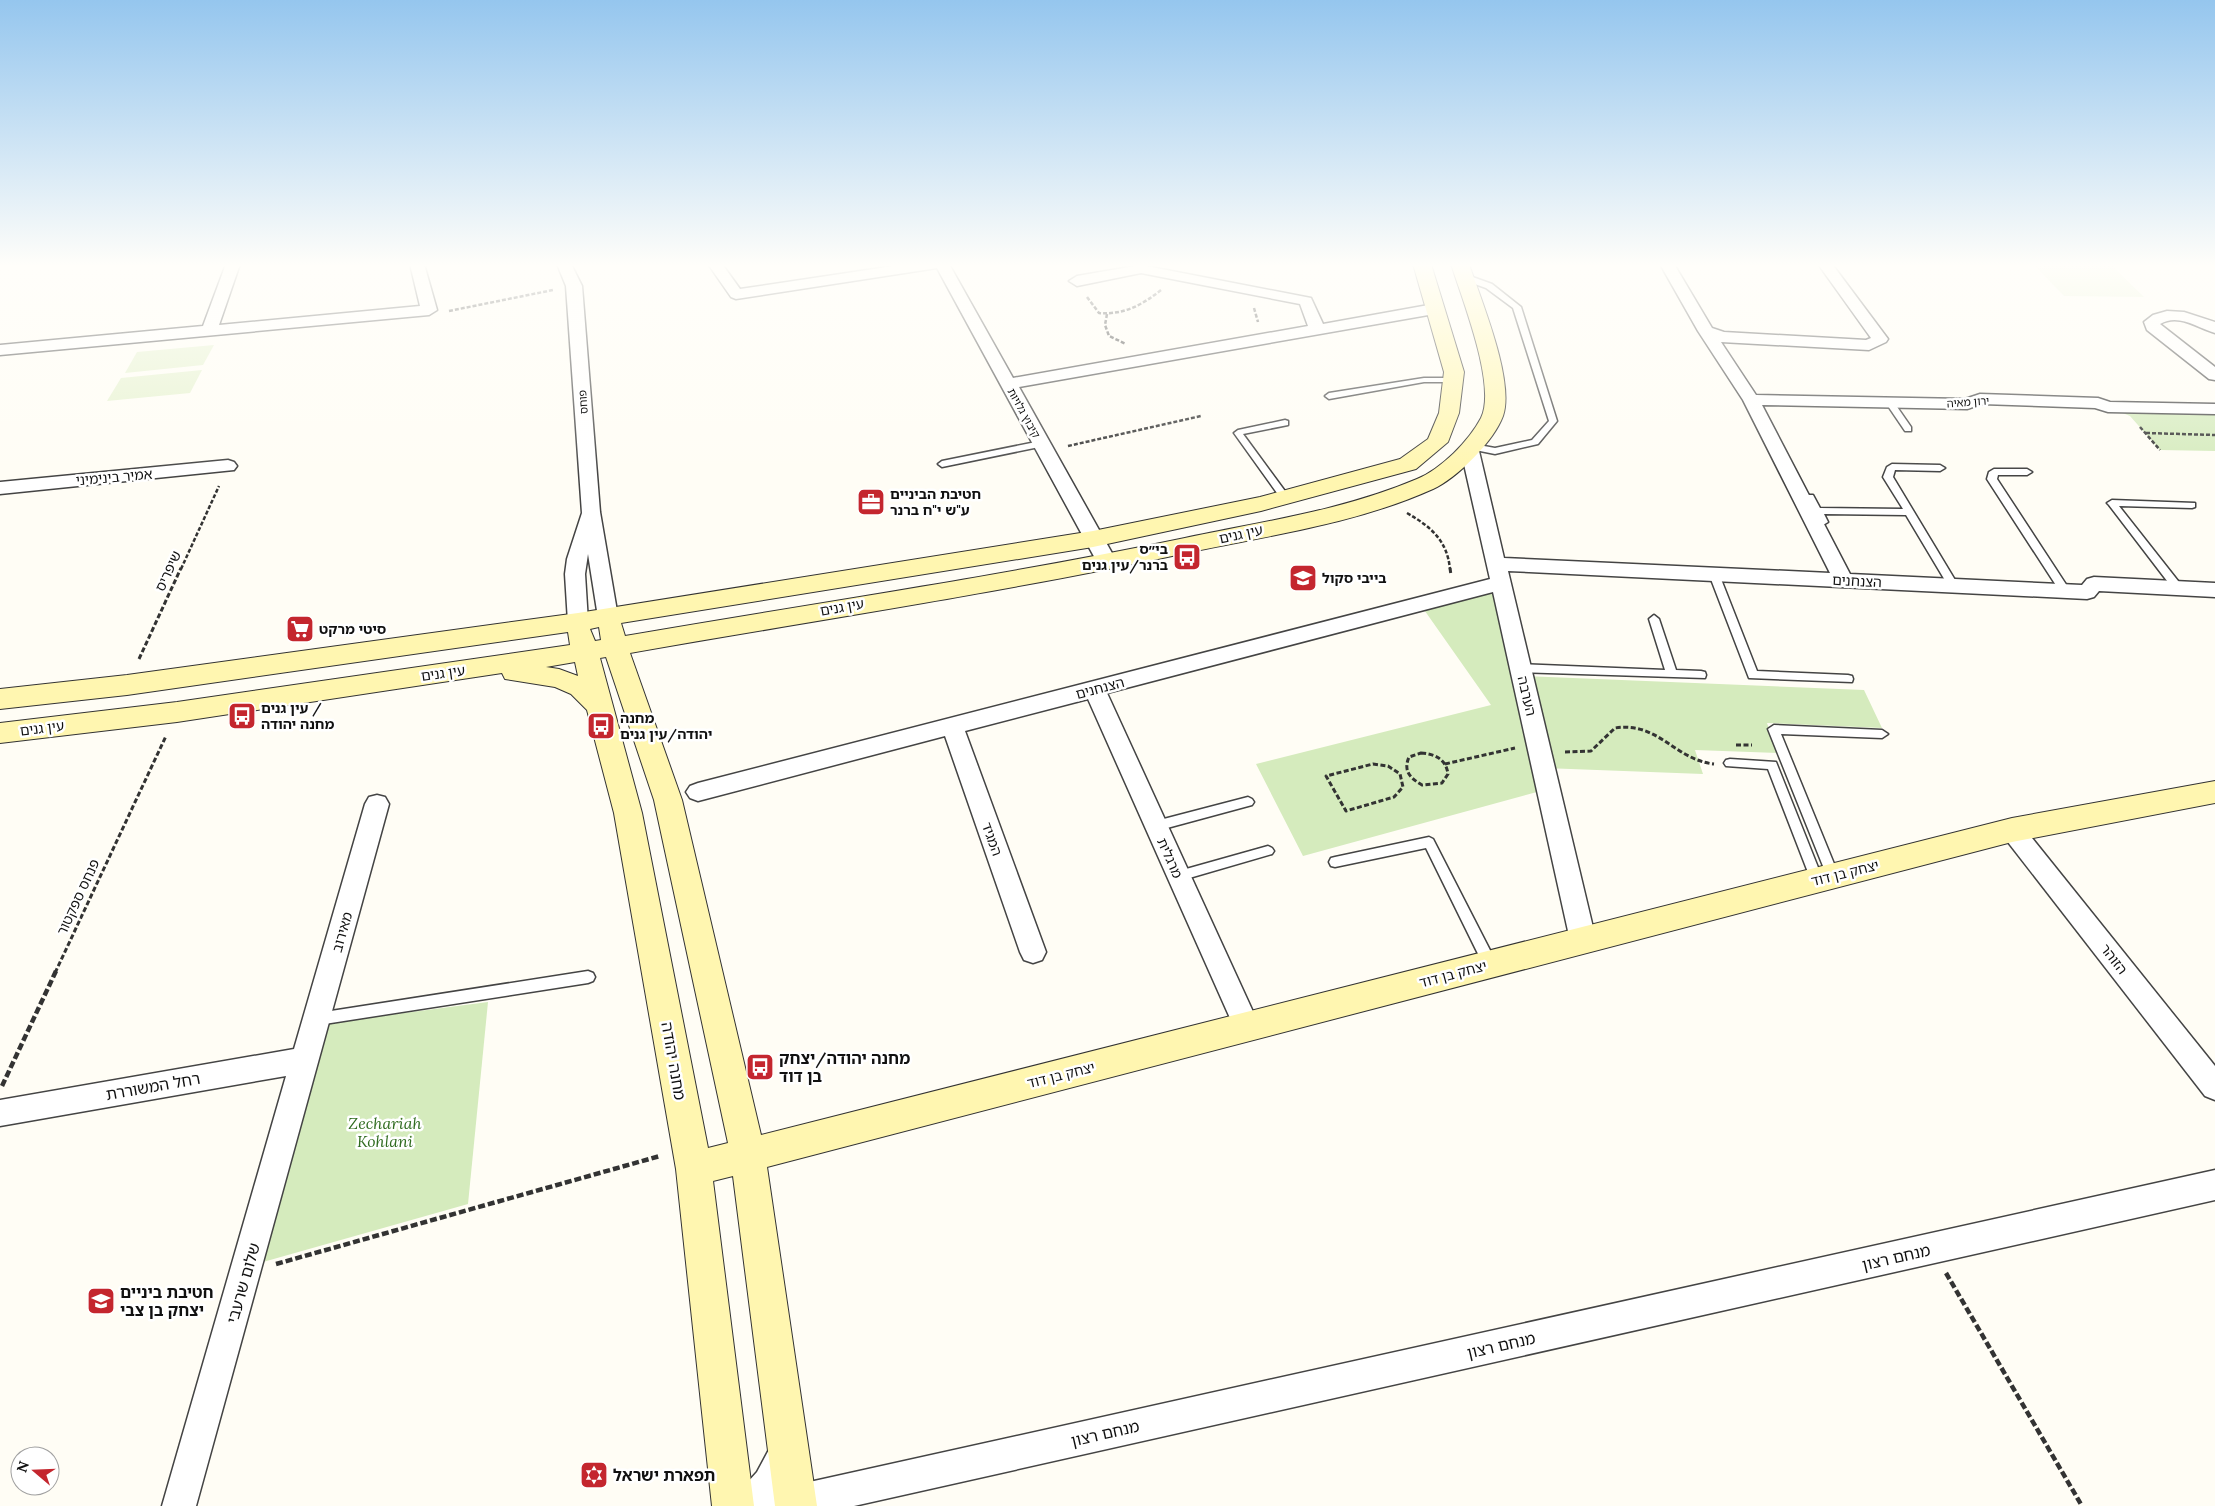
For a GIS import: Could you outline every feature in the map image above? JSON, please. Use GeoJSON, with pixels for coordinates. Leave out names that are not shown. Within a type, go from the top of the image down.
{"type":"FeatureCollection","features":[{"type":"Feature","properties":{"kind":"main road","name":"עין גנים"},"geometry":{"type":"LineString","coordinates":[[0,699],[127,685],[578,622],[815,582],[1093,539],[1285,498],[1408,464],[1437,442],[1449,413],[1454,372],[1442,334]]}},
{"type":"Feature","properties":{"kind":"main road","name":"עין גנים"},"geometry":{"type":"LineString","coordinates":[[0,733],[177,712],[615,647],[1107,562],[1306,520],[1376,502],[1428,483],[1472,449],[1493,415],[1495,374],[1482,334]]}},
{"type":"Feature","properties":{"kind":"main road","name":"פוחס"},"geometry":{"type":"LineString","coordinates":[[608,617],[615,647]]}},
{"type":"Feature","properties":{"kind":"main road","name":"מחנה יהודה"},"geometry":{"type":"LineString","coordinates":[[578,622],[584,652],[628,813],[733,1506]]}},
{"type":"Feature","properties":{"kind":"main road"},"geometry":{"type":"LineString","coordinates":[[615,647],[668,800],[748,1155],[788,1447],[793,1505]]}},
{"type":"Feature","properties":{"kind":"main road"},"geometry":{"type":"LineString","coordinates":[[455,672],[511,672],[559,678],[580,687],[599,705]]}},
{"type":"Feature","properties":{"kind":"main road","name":"יצחק בן דוד"},"geometry":{"type":"LineString","coordinates":[[680,1162],[748,1155],[2012,830],[2215,792]]}},
{"type":"Feature","properties":{"kind":"street"},"geometry":{"type":"LineString","coordinates":[[0,350],[157,334]]}},
{"type":"Feature","properties":{"kind":"street","name":"פוחס"},"geometry":{"type":"LineString","coordinates":[[578,334],[591,512],[608,617]]}},
{"type":"Feature","properties":{"kind":"street","name":"קיבוץ גלויות"},"geometry":{"type":"LineString","coordinates":[[981,334],[1107,562]]}},
{"type":"Feature","properties":{"kind":"street"},"geometry":{"type":"LineString","coordinates":[[1008,384],[1292,334]]}},
{"type":"Feature","properties":{"kind":"street"},"geometry":{"type":"LineString","coordinates":[[1708,334],[1751,400],[1843,580]]}},
{"type":"Feature","properties":{"kind":"street"},"geometry":{"type":"LineString","coordinates":[[1715,334],[1722,337],[1869,345],[1880,339],[1877,334]]}},
{"type":"Feature","properties":{"kind":"street"},"geometry":{"type":"LineString","coordinates":[[2161,334],[2215,375]]}},
{"type":"Feature","properties":{"kind":"street","name":"ירון מאיה"},"geometry":{"type":"LineString","coordinates":[[1751,400],[1967,404],[1980,399],[2098,403],[2108,407],[2215,409]]}},
{"type":"Feature","properties":{"kind":"street","name":"הערבה"},"geometry":{"type":"LineString","coordinates":[[1472,449],[1583,940]]}},
{"type":"Feature","properties":{"kind":"street","name":"אמיר בינימיני"},"geometry":{"type":"LineString","coordinates":[[0,488],[228,466]]}},
{"type":"Feature","properties":{"kind":"street","name":"פוחס"},"geometry":{"type":"LineString","coordinates":[[578,622],[575,574],[577,559],[591,512]]}},
{"type":"Feature","properties":{"kind":"street","name":"הצנחנים"},"geometry":{"type":"LineString","coordinates":[[698,792],[1452,596],[1499,573],[1714,574],[2087,592],[2094,584],[2215,590]]}},
{"type":"Feature","properties":{"kind":"street","name":"מרגלית"},"geometry":{"type":"LineString","coordinates":[[1094,689],[1247,1027]]}},
{"type":"Feature","properties":{"kind":"street","name":"המגיד"},"geometry":{"type":"LineString","coordinates":[[952,726],[1033,952]]}},
{"type":"Feature","properties":{"kind":"street","name":"מאירוב"},"geometry":{"type":"LineString","coordinates":[[306,1060],[377,804]]}},
{"type":"Feature","properties":{"kind":"street","name":"הזוהר"},"geometry":{"type":"LineString","coordinates":[[2012,830],[2215,1087]]}},
{"type":"Feature","properties":{"kind":"street","name":"רחל המשוררת"},"geometry":{"type":"LineString","coordinates":[[0,1113],[306,1060]]}},
{"type":"Feature","properties":{"kind":"street","name":"שלום שרעבי"},"geometry":{"type":"LineString","coordinates":[[179,1506],[306,1060]]}},
{"type":"Feature","properties":{"kind":"street","name":"מנחם רצון"},"geometry":{"type":"LineString","coordinates":[[793,1505],[2215,1185]]}},
{"type":"Feature","properties":{"kind":"street"},"geometry":{"type":"LineString","coordinates":[[749,1506],[769,1484],[788,1447]]}},
{"type":"Feature","properties":{"kind":"lane"},"geometry":{"type":"LineString","coordinates":[[1472,449],[1495,451],[1535,442],[1554,421],[1526,334]]}},
{"type":"Feature","properties":{"kind":"lane"},"geometry":{"type":"LineString","coordinates":[[1329,396],[1424,380],[1453,380]]}},
{"type":"Feature","properties":{"kind":"lane"},"geometry":{"type":"LineString","coordinates":[[1890,403],[1908,428]]}},
{"type":"Feature","properties":{"kind":"lane"},"geometry":{"type":"LineString","coordinates":[[1285,423],[1238,433],[1285,498]]}},
{"type":"Feature","properties":{"kind":"lane"},"geometry":{"type":"LineString","coordinates":[[942,464],[1043,448]]}},
{"type":"Feature","properties":{"kind":"lane"},"geometry":{"type":"LineString","coordinates":[[1940,468],[1892,467],[1888,477],[1953,585]]}},
{"type":"Feature","properties":{"kind":"lane"},"geometry":{"type":"LineString","coordinates":[[2027,472],[1994,472],[1992,479],[2066,591]]}},
{"type":"Feature","properties":{"kind":"lane"},"geometry":{"type":"LineString","coordinates":[[1810,497],[1823,522]]}},
{"type":"Feature","properties":{"kind":"lane"},"geometry":{"type":"LineString","coordinates":[[2178,588],[2112,504],[2192,505]]}},
{"type":"Feature","properties":{"kind":"lane"},"geometry":{"type":"LineString","coordinates":[[1818,511],[1909,512]]}},
{"type":"Feature","properties":{"kind":"lane"},"geometry":{"type":"LineString","coordinates":[[1714,574],[1753,675],[1848,679]]}},
{"type":"Feature","properties":{"kind":"lane"},"geometry":{"type":"LineString","coordinates":[[1654,619],[1672,674]]}},
{"type":"Feature","properties":{"kind":"lane"},"geometry":{"type":"LineString","coordinates":[[1520,668],[1701,675]]}},
{"type":"Feature","properties":{"kind":"lane"},"geometry":{"type":"LineString","coordinates":[[1825,878],[1774,729],[1882,734]]}},
{"type":"Feature","properties":{"kind":"lane"},"geometry":{"type":"LineString","coordinates":[[1726,763],[1772,765],[1825,878]]}},
{"type":"Feature","properties":{"kind":"lane"},"geometry":{"type":"LineString","coordinates":[[1156,826],[1248,802]]}},
{"type":"Feature","properties":{"kind":"lane"},"geometry":{"type":"LineString","coordinates":[[1335,862],[1429,842],[1490,964]]}},
{"type":"Feature","properties":{"kind":"lane"},"geometry":{"type":"LineString","coordinates":[[1179,876],[1268,851]]}},
{"type":"Feature","properties":{"kind":"lane"},"geometry":{"type":"LineString","coordinates":[[318,1020],[588,977]]}},
{"type":"Feature","properties":{"kind":"path"},"geometry":{"type":"LineString","coordinates":[[1262,334],[1264,339]]}},
{"type":"Feature","properties":{"kind":"path"},"geometry":{"type":"LineString","coordinates":[[1043,448],[1201,416]]}},
{"type":"Feature","properties":{"kind":"path"},"geometry":{"type":"LineString","coordinates":[[2146,433],[2215,435]]}},
{"type":"Feature","properties":{"kind":"path","name":"שיפריס"},"geometry":{"type":"LineString","coordinates":[[127,685],[228,466]]}},
{"type":"Feature","properties":{"kind":"path"},"geometry":{"type":"LineString","coordinates":[[1376,502],[1404,511],[1438,534],[1447,548],[1452,596]]}},
{"type":"Feature","properties":{"kind":"path","name":"פנחס ספקטור"},"geometry":{"type":"LineString","coordinates":[[0,1091],[177,712]]}},
{"type":"Feature","properties":{"kind":"path"},"geometry":{"type":"LineString","coordinates":[[1532,720],[1566,753],[1592,751],[1615,728],[1632,727],[1651,730],[1691,759],[1705,764],[1726,763]]}},
{"type":"Feature","properties":{"kind":"path"},"geometry":{"type":"LineString","coordinates":[[1445,764],[1538,743]]}},
{"type":"Feature","properties":{"kind":"path"},"geometry":{"type":"LineString","coordinates":[[1731,746],[1743,743],[1757,746],[1786,761]]}},
{"type":"Feature","properties":{"kind":"path"},"geometry":{"type":"LineString","coordinates":[[1421,753],[1435,755],[1448,769],[1446,779],[1436,785],[1422,785],[1407,773],[1405,768],[1409,758],[1421,753]]}},
{"type":"Feature","properties":{"kind":"path"},"geometry":{"type":"LineString","coordinates":[[1400,774],[1403,787],[1394,797],[1346,811],[1326,776],[1373,764],[1388,766],[1400,774],[1407,773]]}},
{"type":"Feature","properties":{"kind":"path"},"geometry":{"type":"LineString","coordinates":[[246,1273],[680,1162]]}},
{"type":"Feature","properties":{"kind":"path"},"geometry":{"type":"LineString","coordinates":[[1932,1249],[2082,1506]]}},
{"type":"Feature","properties":{"kind":"green space"},"geometry":{"type":"Polygon","coordinates":[[[214,345],[203,365],[125,373],[137,352],[214,345]]]}},
{"type":"Feature","properties":{"kind":"green space"},"geometry":{"type":"Polygon","coordinates":[[[202,370],[190,393],[107,401],[121,378],[202,370]]]}},
{"type":"Feature","properties":{"kind":"green space"},"geometry":{"type":"Polygon","coordinates":[[[2108,407],[2215,409],[2215,451],[2160,450],[2130,416],[2108,407]]]}},
{"type":"Feature","properties":{"kind":"green space"},"geometry":{"type":"Polygon","coordinates":[[[1501,583],[1523,676],[1864,690],[1882,728],[1767,723],[1778,753],[1695,750],[1703,774],[1544,768],[1548,789],[1303,856],[1256,764],[1491,705],[1420,604],[1501,583]]]}},
{"type":"Feature","properties":{"kind":"green space","name":"Zechariah Kohlani"},"geometry":{"type":"Polygon","coordinates":[[[488,1002],[468,1204],[256,1264],[320,1024],[488,1002]]]}},
{"type":"Feature","properties":{"kind":"place","name":"חטיבת הביניים ע\"ש י\"ח ברנר"},"geometry":{"type":"Point","coordinates":[871,502]}},
{"type":"Feature","properties":{"kind":"place","name":"בי״ס ברנר/עין גנים"},"geometry":{"type":"Point","coordinates":[1187,557]}},
{"type":"Feature","properties":{"kind":"place","name":"בייבי סקול"},"geometry":{"type":"Point","coordinates":[1303,578]}},
{"type":"Feature","properties":{"kind":"place","name":"סיטי מרקט"},"geometry":{"type":"Point","coordinates":[300,629]}},
{"type":"Feature","properties":{"kind":"place","name":"עין גנים / מחנה יהודה"},"geometry":{"type":"Point","coordinates":[242,716]}},
{"type":"Feature","properties":{"kind":"place","name":"מחנה יהודה/עין גנים"},"geometry":{"type":"Point","coordinates":[601,726]}},
{"type":"Feature","properties":{"kind":"place","name":"מחנה יהודה/יצחק בן דוד"},"geometry":{"type":"Point","coordinates":[760,1067]}},
{"type":"Feature","properties":{"kind":"place","name":"חטיבת ביניים יצחק בן צבי"},"geometry":{"type":"Point","coordinates":[101,1301]}},
{"type":"Feature","properties":{"kind":"place","name":"תפארת ישראל"},"geometry":{"type":"Point","coordinates":[594,1475]}}]}
